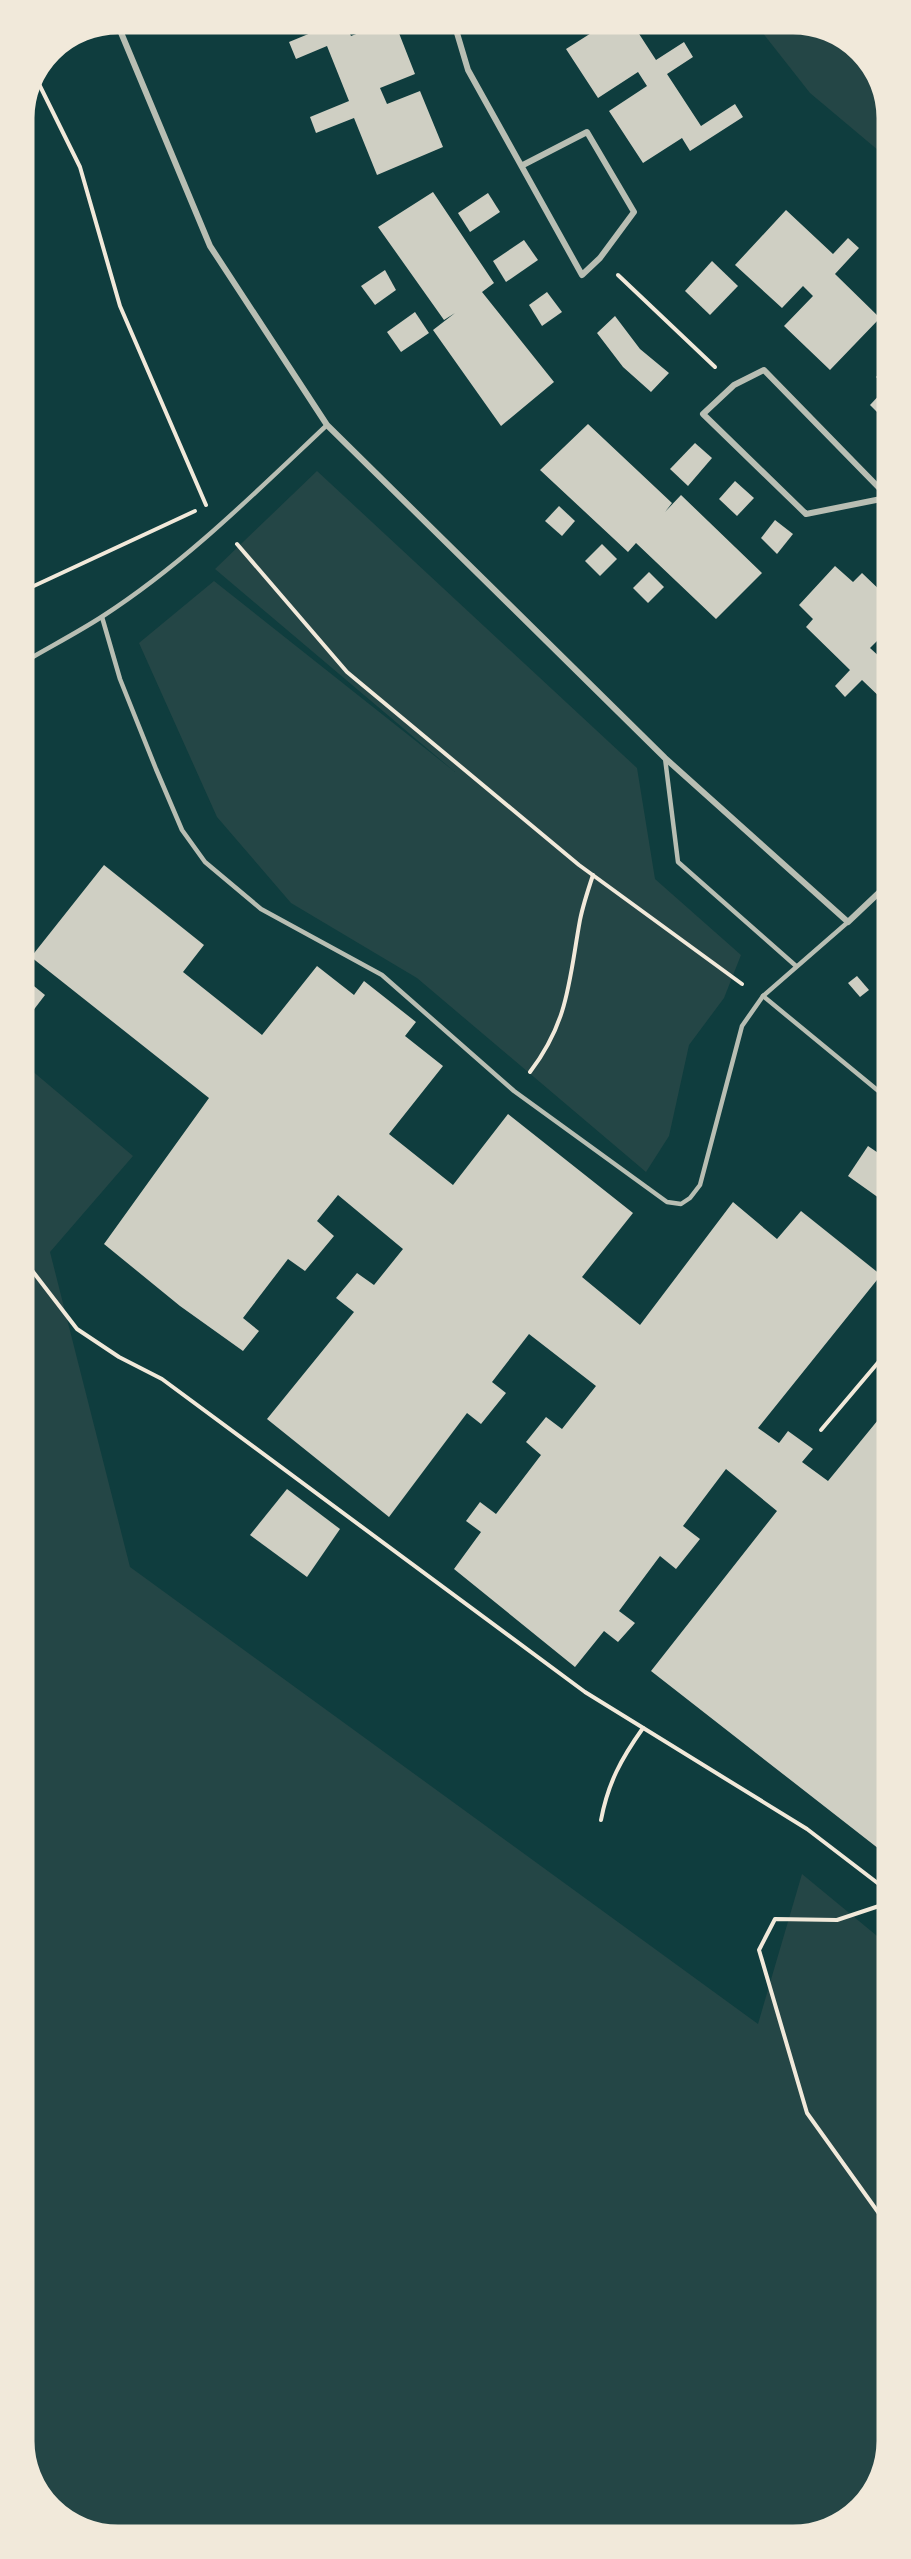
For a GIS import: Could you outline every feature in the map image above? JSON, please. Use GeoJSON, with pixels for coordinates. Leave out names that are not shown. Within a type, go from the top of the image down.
{"type":"FeatureCollection","features":[{"type":"Feature","properties":{"kind":"street"},"geometry":{"type":"LineString","coordinates":[[121,33],[210,246],[327,425],[665,758],[848,922],[878,894]]}},
{"type":"Feature","properties":{"kind":"street"},"geometry":{"type":"LineString","coordinates":[[457,33],[468,70],[523,165],[582,275],[600,258],[634,212],[587,132],[523,165]]}},
{"type":"Feature","properties":{"kind":"street"},"geometry":{"type":"LineString","coordinates":[[878,488],[764,370],[734,385],[703,414],[806,514],[878,498]]}},
{"type":"Feature","properties":{"kind":"lane"},"geometry":{"type":"LineString","coordinates":[[33,657],[102,617],[220,525],[327,425]]}},
{"type":"Feature","properties":{"kind":"lane"},"geometry":{"type":"LineString","coordinates":[[102,617],[120,679],[156,769],[182,830],[205,862],[261,909],[382,975],[514,1091],[667,1202],[681,1204],[690,1198],[700,1185],[742,1026],[763,996],[848,922]]}},
{"type":"Feature","properties":{"kind":"lane"},"geometry":{"type":"LineString","coordinates":[[665,758],[678,862],[796,966]]}},
{"type":"Feature","properties":{"kind":"lane"},"geometry":{"type":"LineString","coordinates":[[763,996],[878,1091]]}},
{"type":"Feature","properties":{"kind":"path"},"geometry":{"type":"LineString","coordinates":[[33,586],[206,506],[120,306],[80,167],[40,86]]}},
{"type":"Feature","properties":{"kind":"path"},"geometry":{"type":"LineString","coordinates":[[600,258],[734,385]]}},
{"type":"Feature","properties":{"kind":"path"},"geometry":{"type":"LineString","coordinates":[[220,525],[346,672],[593,875],[737,982],[763,996]]}},
{"type":"Feature","properties":{"kind":"path"},"geometry":{"type":"LineString","coordinates":[[514,1091],[545,1052],[560,1023],[567,1001],[580,917],[593,875]]}},
{"type":"Feature","properties":{"kind":"path"},"geometry":{"type":"LineString","coordinates":[[33,1272],[77,1329],[119,1357],[162,1379],[576,1684],[807,1829],[878,1883]]}},
{"type":"Feature","properties":{"kind":"path"},"geometry":{"type":"LineString","coordinates":[[821,1430],[878,1363]]}},
{"type":"Feature","properties":{"kind":"path"},"geometry":{"type":"LineString","coordinates":[[601,1820],[605,1797],[620,1760],[643,1728]]}},
{"type":"Feature","properties":{"kind":"path"},"geometry":{"type":"LineString","coordinates":[[878,1906],[837,1920],[775,1919],[759,1950],[807,2113],[878,2212]]}},
{"type":"Feature","properties":{"kind":"shaded area"},"geometry":{"type":"Polygon","coordinates":[[[763,33],[799,33],[826,39],[845,50],[853,58],[864,71],[875,96],[878,150],[810,93],[763,33]]]}},
{"type":"Feature","properties":{"kind":"shaded area"},"geometry":{"type":"Polygon","coordinates":[[[317,471],[637,768],[655,879],[741,955],[724,998],[689,1045],[669,1136],[646,1172],[417,978],[291,903],[217,817],[139,643],[214,581],[455,772],[215,569],[317,471]]]}},
{"type":"Feature","properties":{"kind":"shaded area"},"geometry":{"type":"Polygon","coordinates":[[[33,1072],[133,1156],[50,1252],[130,1567],[758,2024],[802,1874],[878,1937],[878,2442],[874,2469],[861,2493],[849,2505],[831,2517],[815,2523],[794,2526],[112,2526],[85,2520],[71,2512],[54,2497],[39,2474],[33,2442],[33,1072]]]}},
{"type":"Feature","properties":{"kind":"building"},"geometry":{"type":"Polygon","coordinates":[[[311,33],[350,33],[351,36],[359,33],[399,33],[415,74],[380,88],[387,104],[420,91],[443,147],[377,175],[354,118],[316,133],[310,117],[349,101],[327,46],[296,59],[289,42],[311,33]]]}},
{"type":"Feature","properties":{"kind":"building"},"geometry":{"type":"Polygon","coordinates":[[[591,33],[638,33],[656,60],[684,42],[693,57],[667,74],[701,126],[735,104],[743,117],[690,151],[682,138],[643,163],[609,111],[647,86],[638,72],[598,98],[566,49],[591,33]]]}},
{"type":"Feature","properties":{"kind":"building"},"geometry":{"type":"Polygon","coordinates":[[[433,192],[494,283],[482,292],[554,382],[501,426],[433,330],[455,313],[444,320],[378,227],[433,192]]]}},
{"type":"Feature","properties":{"kind":"building"},"geometry":{"type":"Polygon","coordinates":[[[488,193],[500,212],[470,232],[458,213],[488,193]]]}},
{"type":"Feature","properties":{"kind":"building"},"geometry":{"type":"Polygon","coordinates":[[[786,210],[833,254],[848,238],[859,248],[835,274],[878,316],[878,320],[830,370],[784,326],[813,296],[803,286],[782,308],[735,265],[786,210]]]}},
{"type":"Feature","properties":{"kind":"building"},"geometry":{"type":"Polygon","coordinates":[[[524,240],[538,260],[506,282],[493,261],[524,240]]]}},
{"type":"Feature","properties":{"kind":"building"},"geometry":{"type":"Polygon","coordinates":[[[712,261],[738,286],[710,315],[685,291],[712,261]]]}},
{"type":"Feature","properties":{"kind":"building"},"geometry":{"type":"Polygon","coordinates":[[[385,270],[396,290],[375,305],[361,286],[385,270]]]}},
{"type":"Feature","properties":{"kind":"building"},"geometry":{"type":"Polygon","coordinates":[[[547,292],[562,312],[542,326],[529,305],[547,292]]]}},
{"type":"Feature","properties":{"kind":"building"},"geometry":{"type":"Polygon","coordinates":[[[415,312],[429,333],[401,352],[387,332],[415,312]]]}},
{"type":"Feature","properties":{"kind":"building"},"geometry":{"type":"Polygon","coordinates":[[[615,316],[640,349],[669,373],[651,392],[623,367],[597,333],[615,316]]]}},
{"type":"Feature","properties":{"kind":"building"},"geometry":{"type":"Polygon","coordinates":[[[878,396],[878,413],[870,405],[878,396]]]}},
{"type":"Feature","properties":{"kind":"building"},"geometry":{"type":"Polygon","coordinates":[[[588,424],[672,503],[665,512],[681,495],[762,573],[716,619],[636,543],[628,552],[540,470],[588,424]]]}},
{"type":"Feature","properties":{"kind":"building"},"geometry":{"type":"Polygon","coordinates":[[[695,443],[712,458],[688,486],[670,469],[695,443]]]}},
{"type":"Feature","properties":{"kind":"building"},"geometry":{"type":"Polygon","coordinates":[[[735,481],[754,498],[737,516],[719,499],[735,481]]]}},
{"type":"Feature","properties":{"kind":"building"},"geometry":{"type":"Polygon","coordinates":[[[559,506],[575,521],[562,536],[545,521],[559,506]]]}},
{"type":"Feature","properties":{"kind":"building"},"geometry":{"type":"Polygon","coordinates":[[[775,520],[793,534],[777,554],[761,538],[775,520]]]}},
{"type":"Feature","properties":{"kind":"building"},"geometry":{"type":"Polygon","coordinates":[[[602,544],[617,559],[600,576],[585,561],[602,544]]]}},
{"type":"Feature","properties":{"kind":"building"},"geometry":{"type":"Polygon","coordinates":[[[835,566],[853,582],[862,573],[878,588],[878,640],[870,648],[878,655],[878,695],[862,680],[845,697],[835,686],[850,670],[806,627],[813,619],[799,605],[835,566]]]}},
{"type":"Feature","properties":{"kind":"building"},"geometry":{"type":"Polygon","coordinates":[[[649,572],[664,587],[648,603],[633,588],[649,572]]]}},
{"type":"Feature","properties":{"kind":"building"},"geometry":{"type":"Polygon","coordinates":[[[104,865],[204,945],[183,972],[262,1035],[317,966],[354,995],[364,981],[416,1022],[405,1036],[443,1066],[389,1134],[453,1185],[508,1114],[633,1213],[582,1277],[640,1325],[733,1202],[777,1239],[801,1211],[878,1273],[878,1279],[758,1428],[779,1443],[788,1431],[813,1449],[802,1462],[828,1481],[878,1420],[878,1848],[651,1671],[777,1511],[726,1469],[683,1526],[700,1539],[676,1569],[660,1556],[619,1611],[635,1623],[618,1642],[604,1631],[575,1667],[454,1569],[481,1532],[466,1521],[480,1502],[496,1514],[541,1455],[526,1442],[546,1417],[562,1429],[596,1386],[529,1334],[492,1382],[506,1393],[481,1424],[467,1413],[389,1517],[267,1419],[354,1312],[336,1298],[357,1273],[374,1285],[403,1249],[338,1195],[317,1221],[334,1236],[305,1271],[288,1259],[243,1318],[259,1331],[243,1351],[180,1306],[104,1244],[209,1098],[33,959],[33,954],[104,865]]]}},
{"type":"Feature","properties":{"kind":"building"},"geometry":{"type":"Polygon","coordinates":[[[857,976],[869,990],[860,997],[848,983],[857,976]]]}},
{"type":"Feature","properties":{"kind":"building"},"geometry":{"type":"Polygon","coordinates":[[[33,985],[45,995],[33,1011],[33,985]]]}},
{"type":"Feature","properties":{"kind":"building"},"geometry":{"type":"Polygon","coordinates":[[[868,1146],[878,1153],[878,1197],[848,1176],[868,1146]]]}},
{"type":"Feature","properties":{"kind":"building"},"geometry":{"type":"Polygon","coordinates":[[[287,1489],[340,1529],[307,1577],[250,1535],[287,1489]]]}}]}
